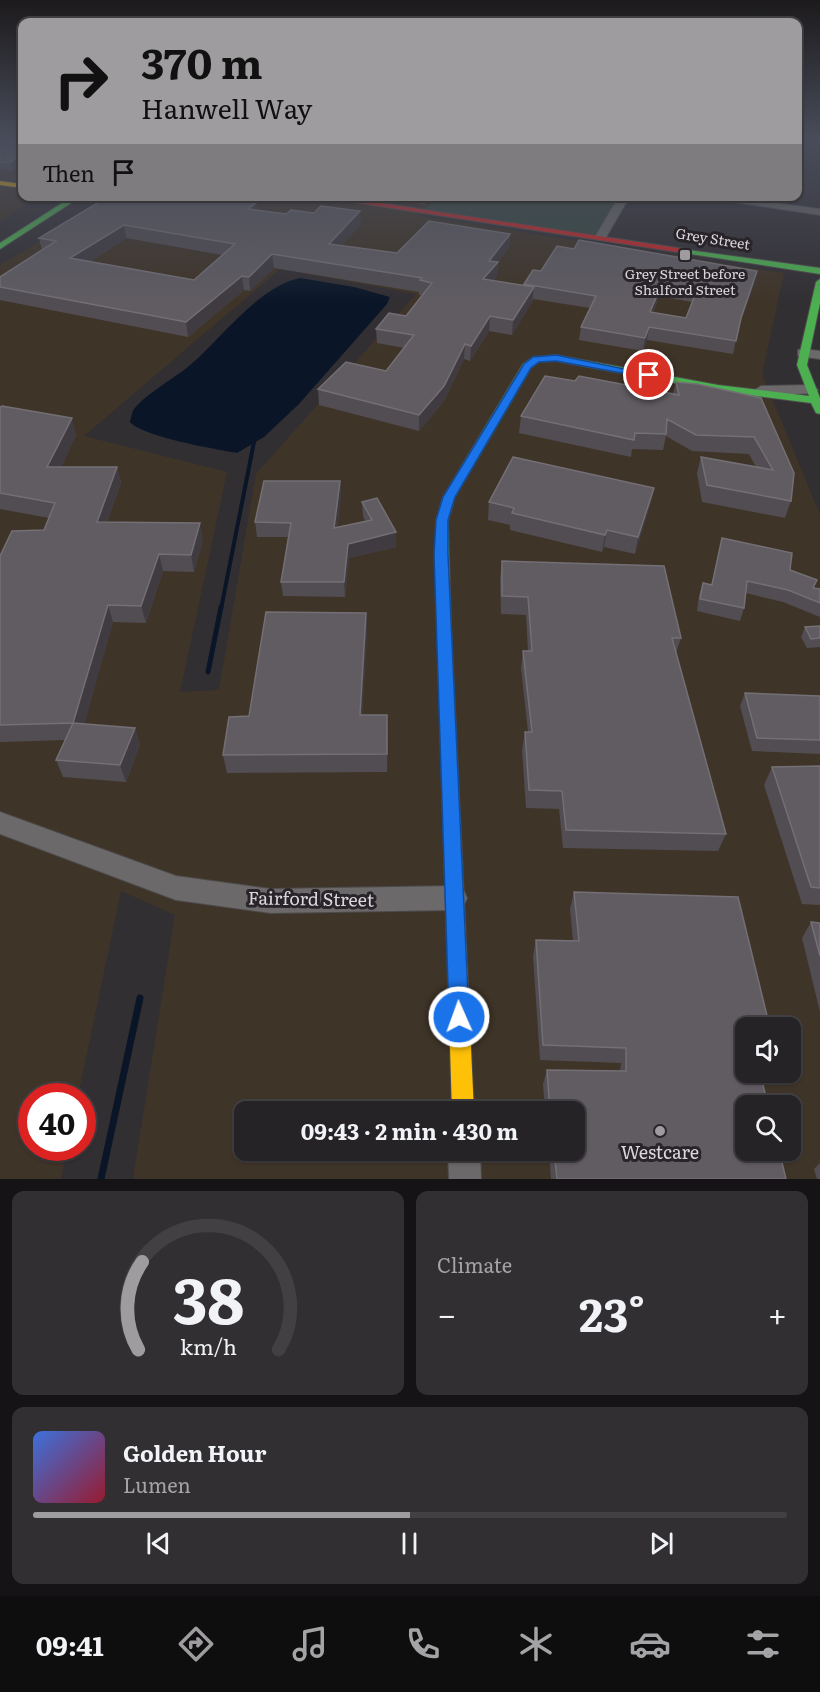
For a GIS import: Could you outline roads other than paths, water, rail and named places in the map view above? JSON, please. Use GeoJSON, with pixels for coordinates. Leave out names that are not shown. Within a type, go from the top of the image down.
{"type":"FeatureCollection","features":[{"type":"Feature","properties":{"kind":"street"},"geometry":{"type":"LineString","coordinates":[[0,234],[50,201]]}},
{"type":"Feature","properties":{"kind":"street"},"geometry":{"type":"LineString","coordinates":[[0,247],[71,201]]}},
{"type":"Feature","properties":{"kind":"street","name":"Grey Street"},"geometry":{"type":"LineString","coordinates":[[351,201],[816,271]]}},
{"type":"Feature","properties":{"kind":"street"},"geometry":{"type":"LineString","coordinates":[[602,237],[622,201]]}},
{"type":"Feature","properties":{"kind":"street"},"geometry":{"type":"LineString","coordinates":[[772,201],[820,212]]}},
{"type":"Feature","properties":{"kind":"street"},"geometry":{"type":"LineString","coordinates":[[815,400],[804,376],[802,352],[818,289],[810,290],[816,271]]}},
{"type":"Feature","properties":{"kind":"street"},"geometry":{"type":"LineString","coordinates":[[802,352],[820,355]]}},
{"type":"Feature","properties":{"kind":"street"},"geometry":{"type":"LineString","coordinates":[[463,1101],[441,554],[442,520],[449,497],[527,366],[537,359],[556,358],[815,400]]}},
{"type":"Feature","properties":{"kind":"street","name":"Fairford Street"},"geometry":{"type":"LineString","coordinates":[[0,823],[176,888],[271,901],[454,898]]}},
{"type":"Feature","properties":{"kind":"street"},"geometry":{"type":"LineString","coordinates":[[464,1161],[465,1179]]}},
{"type":"Feature","properties":{"kind":"water"},"geometry":{"type":"Polygon","coordinates":[[[300,278],[354,287],[390,297],[387,304],[299,404],[264,437],[237,453],[149,433],[130,422],[133,410],[139,403],[189,366],[255,303],[270,291],[300,278]]]}},
{"type":"Feature","properties":{"kind":"waterway"},"geometry":{"type":"LineString","coordinates":[[221,609],[254,442]]}},
{"type":"Feature","properties":{"kind":"waterway"},"geometry":{"type":"LineString","coordinates":[[208,672],[221,607]]}},
{"type":"Feature","properties":{"kind":"waterway"},"geometry":{"type":"LineString","coordinates":[[101,1179],[140,998]]}},
{"type":"Feature","properties":{"kind":"place","name":"Grey Street before Shalford Street"},"geometry":{"type":"Point","coordinates":[685,255]}},
{"type":"Feature","properties":{"kind":"place","name":"Westcare"},"geometry":{"type":"Point","coordinates":[660,1131]}}]}
